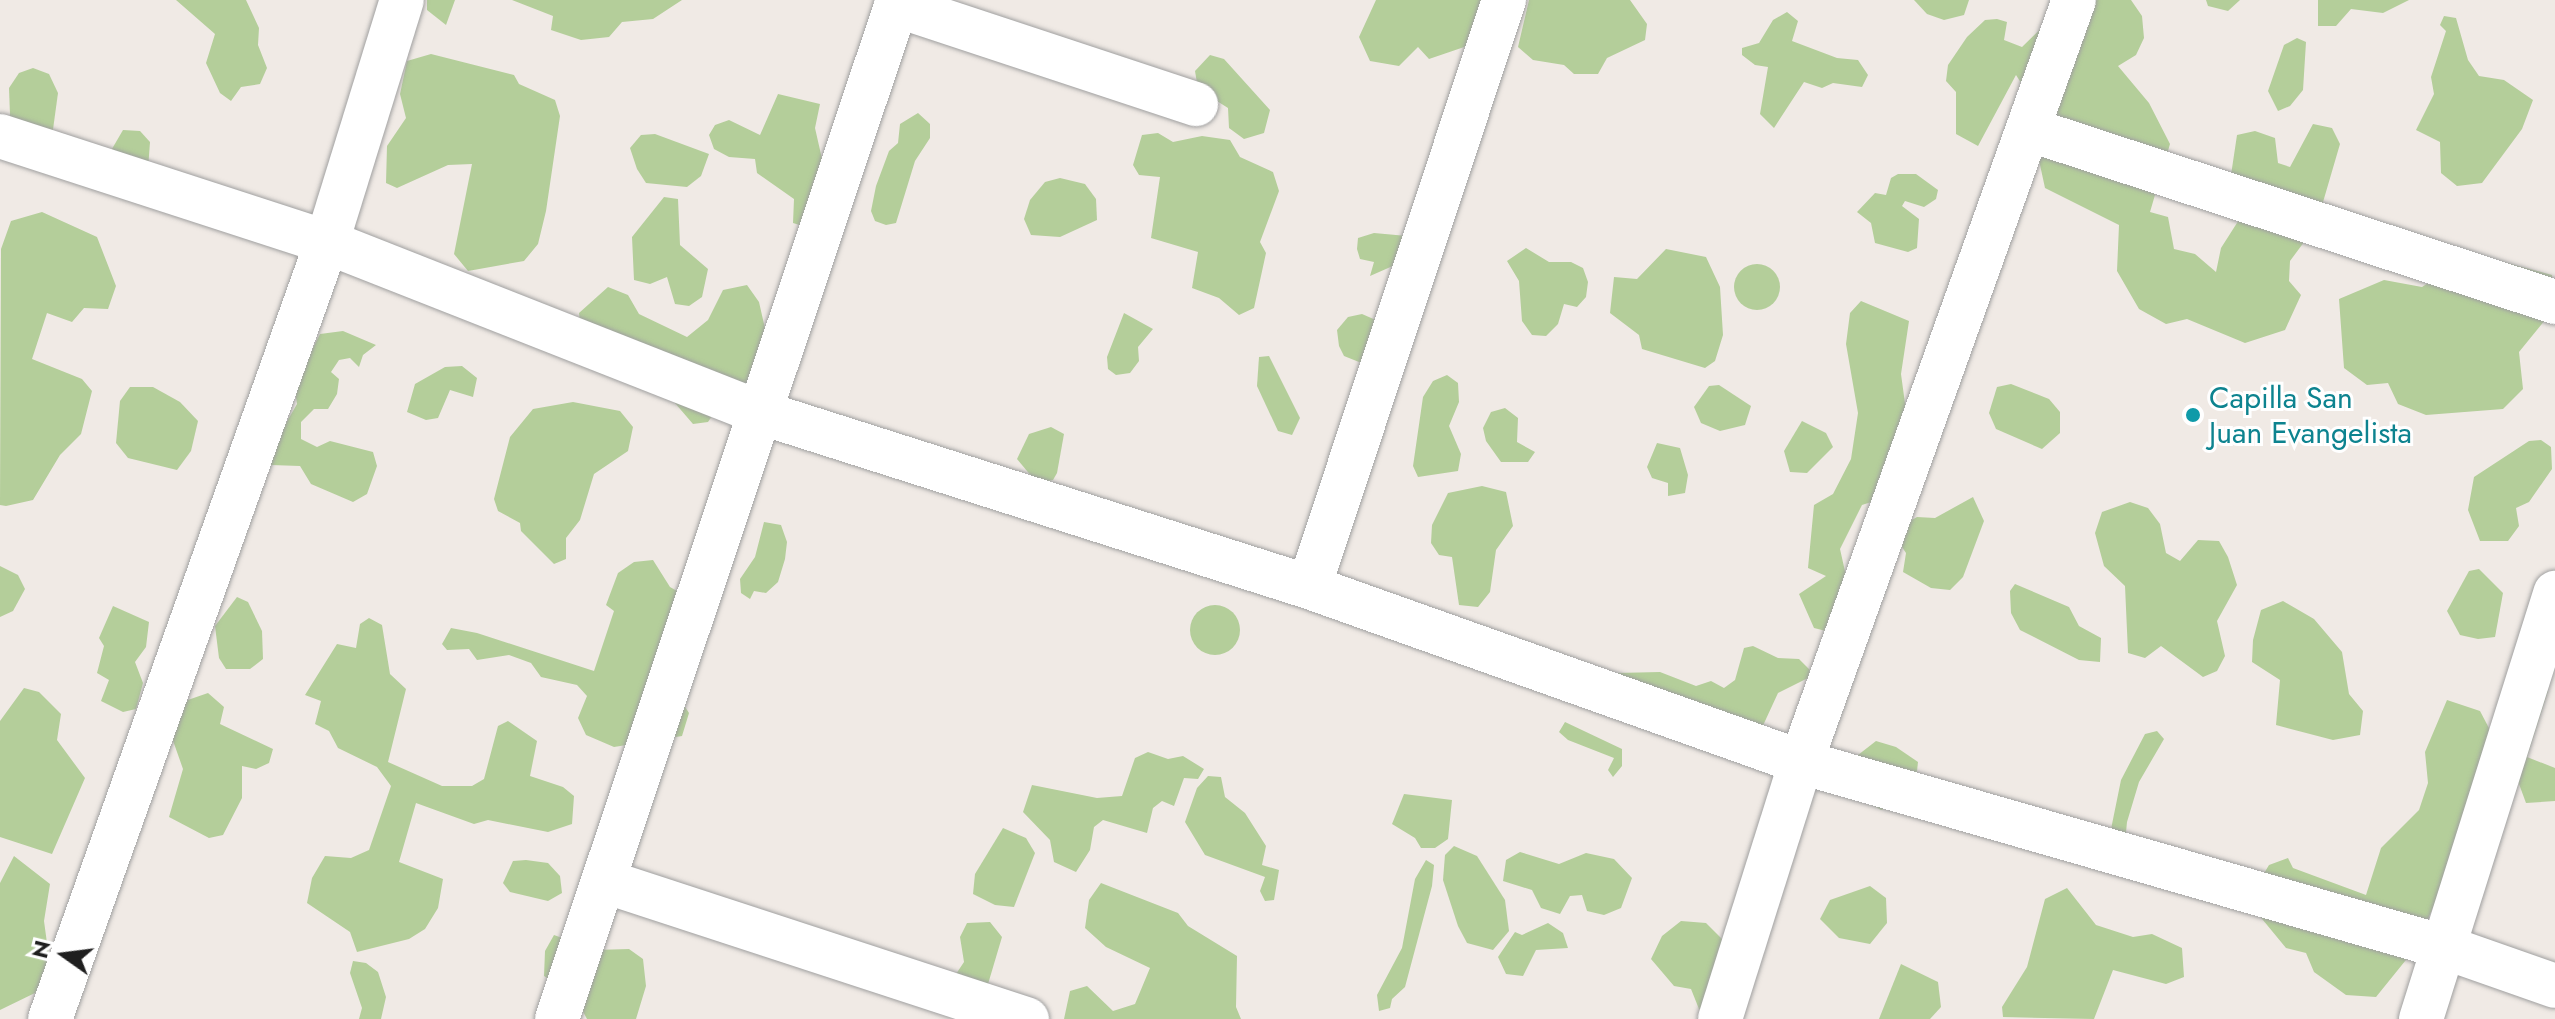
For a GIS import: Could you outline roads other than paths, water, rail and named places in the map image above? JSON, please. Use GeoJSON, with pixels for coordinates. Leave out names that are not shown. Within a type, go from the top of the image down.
{"type":"FeatureCollection","features":[{"type":"Feature","properties":{"kind":"street"},"geometry":{"type":"LineString","coordinates":[[50,1019],[327,242],[402,0]]}},
{"type":"Feature","properties":{"kind":"street"},"geometry":{"type":"LineString","coordinates":[[1309,587],[1504,0]]}},
{"type":"Feature","properties":{"kind":"street"},"geometry":{"type":"LineString","coordinates":[[1720,1019],[1801,762],[2031,130],[2074,0]]}},
{"type":"Feature","properties":{"kind":"street"},"geometry":{"type":"LineString","coordinates":[[557,1019],[897,2],[1196,104]]}},
{"type":"Feature","properties":{"kind":"street"},"geometry":{"type":"LineString","coordinates":[[2031,130],[2555,302]]}},
{"type":"Feature","properties":{"kind":"street"},"geometry":{"type":"LineString","coordinates":[[0,136],[327,242],[759,412],[1309,587],[1801,762],[2447,948],[2555,986]]}},
{"type":"Feature","properties":{"kind":"street"},"geometry":{"type":"LineString","coordinates":[[2421,1019],[2447,948],[2555,593]]}},
{"type":"Feature","properties":{"kind":"street"},"geometry":{"type":"LineString","coordinates":[[604,881],[1027,1019]]}},
{"type":"Feature","properties":{"kind":"place","name":"Capilla San Juan Evangelista"},"geometry":{"type":"Point","coordinates":[2193,415]}}]}
